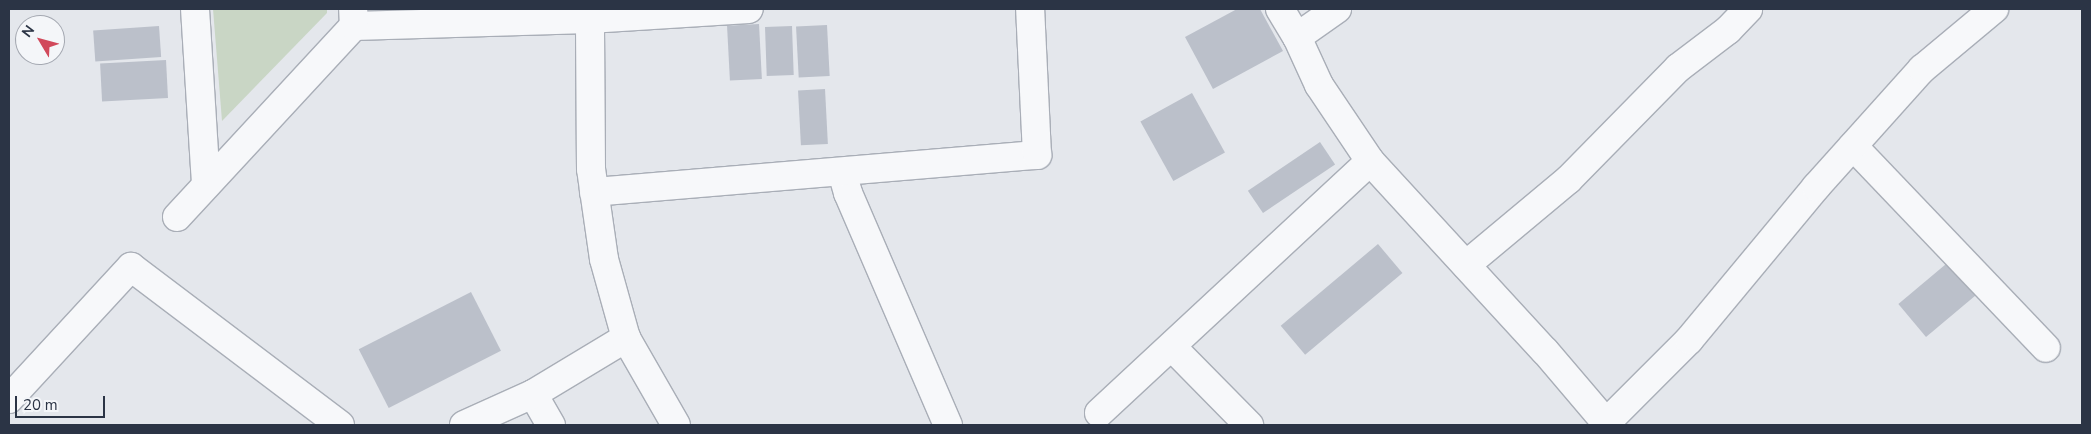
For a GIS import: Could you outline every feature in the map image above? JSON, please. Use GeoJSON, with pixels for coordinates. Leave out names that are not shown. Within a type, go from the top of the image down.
{"type":"FeatureCollection","features":[{"type":"Feature","properties":{"kind":"street"},"geometry":{"type":"LineString","coordinates":[[195,9],[206,185]]}},
{"type":"Feature","properties":{"kind":"street"},"geometry":{"type":"LineString","coordinates":[[177,216],[353,17],[589,14],[749,9]]}},
{"type":"Feature","properties":{"kind":"street"},"geometry":{"type":"LineString","coordinates":[[594,192],[1037,155],[1030,9]]}},
{"type":"Feature","properties":{"kind":"street"},"geometry":{"type":"LineString","coordinates":[[1280,9],[1297,37],[1319,85],[1370,160],[1466,265],[1606,425],[1689,340],[1853,146],[1922,69],[1994,9]]}},
{"type":"Feature","properties":{"kind":"street"},"geometry":{"type":"LineString","coordinates":[[1297,37],[1337,9]]}},
{"type":"Feature","properties":{"kind":"street"},"geometry":{"type":"LineString","coordinates":[[1466,265],[1568,180],[1678,68],[1728,30],[1748,9]]}},
{"type":"Feature","properties":{"kind":"street"},"geometry":{"type":"LineString","coordinates":[[589,14],[590,169],[604,259],[626,338],[676,425]]}},
{"type":"Feature","properties":{"kind":"street"},"geometry":{"type":"LineString","coordinates":[[1853,146],[2046,348]]}},
{"type":"Feature","properties":{"kind":"street"},"geometry":{"type":"LineString","coordinates":[[1099,413],[1172,347],[1370,160]]}},
{"type":"Feature","properties":{"kind":"street"},"geometry":{"type":"LineString","coordinates":[[842,172],[848,193],[948,425]]}},
{"type":"Feature","properties":{"kind":"street"},"geometry":{"type":"LineString","coordinates":[[9,398],[131,266],[340,425]]}},
{"type":"Feature","properties":{"kind":"street"},"geometry":{"type":"LineString","coordinates":[[464,425],[533,394],[626,338]]}},
{"type":"Feature","properties":{"kind":"street"},"geometry":{"type":"LineString","coordinates":[[1172,347],[1249,425]]}},
{"type":"Feature","properties":{"kind":"street"},"geometry":{"type":"LineString","coordinates":[[533,394],[551,425]]}},
{"type":"Feature","properties":{"kind":"green space"},"geometry":{"type":"Polygon","coordinates":[[[213,9],[327,9],[327,13],[222,121],[213,9]]]}},
{"type":"Feature","properties":{"kind":"building"},"geometry":{"type":"Polygon","coordinates":[[[1237,9],[1260,9],[1283,51],[1213,89],[1185,37],[1237,9]]]}},
{"type":"Feature","properties":{"kind":"building"},"geometry":{"type":"Polygon","coordinates":[[[759,24],[762,79],[730,81],[727,26],[759,24]]]}},
{"type":"Feature","properties":{"kind":"building"},"geometry":{"type":"Polygon","coordinates":[[[827,25],[830,76],[799,78],[796,27],[827,25]]]}},
{"type":"Feature","properties":{"kind":"building"},"geometry":{"type":"Polygon","coordinates":[[[159,26],[161,57],[95,62],[93,31],[159,26]]]}},
{"type":"Feature","properties":{"kind":"building"},"geometry":{"type":"Polygon","coordinates":[[[792,26],[794,75],[767,76],[765,27],[792,26]]]}},
{"type":"Feature","properties":{"kind":"building"},"geometry":{"type":"Polygon","coordinates":[[[166,60],[168,98],[102,101],[100,63],[166,60]]]}},
{"type":"Feature","properties":{"kind":"building"},"geometry":{"type":"Polygon","coordinates":[[[825,89],[828,144],[801,145],[798,90],[825,89]]]}},
{"type":"Feature","properties":{"kind":"building"},"geometry":{"type":"Polygon","coordinates":[[[1192,93],[1225,152],[1173,181],[1140,122],[1192,93]]]}},
{"type":"Feature","properties":{"kind":"building"},"geometry":{"type":"Polygon","coordinates":[[[1320,142],[1335,164],[1263,213],[1248,191],[1320,142]]]}},
{"type":"Feature","properties":{"kind":"building"},"geometry":{"type":"Polygon","coordinates":[[[1378,244],[1402,273],[1305,355],[1281,326],[1378,244]]]}},
{"type":"Feature","properties":{"kind":"building"},"geometry":{"type":"Polygon","coordinates":[[[1952,259],[1980,292],[1926,337],[1898,304],[1952,259]]]}},
{"type":"Feature","properties":{"kind":"building"},"geometry":{"type":"Polygon","coordinates":[[[471,292],[501,351],[389,408],[359,349],[471,292]]]}}]}
